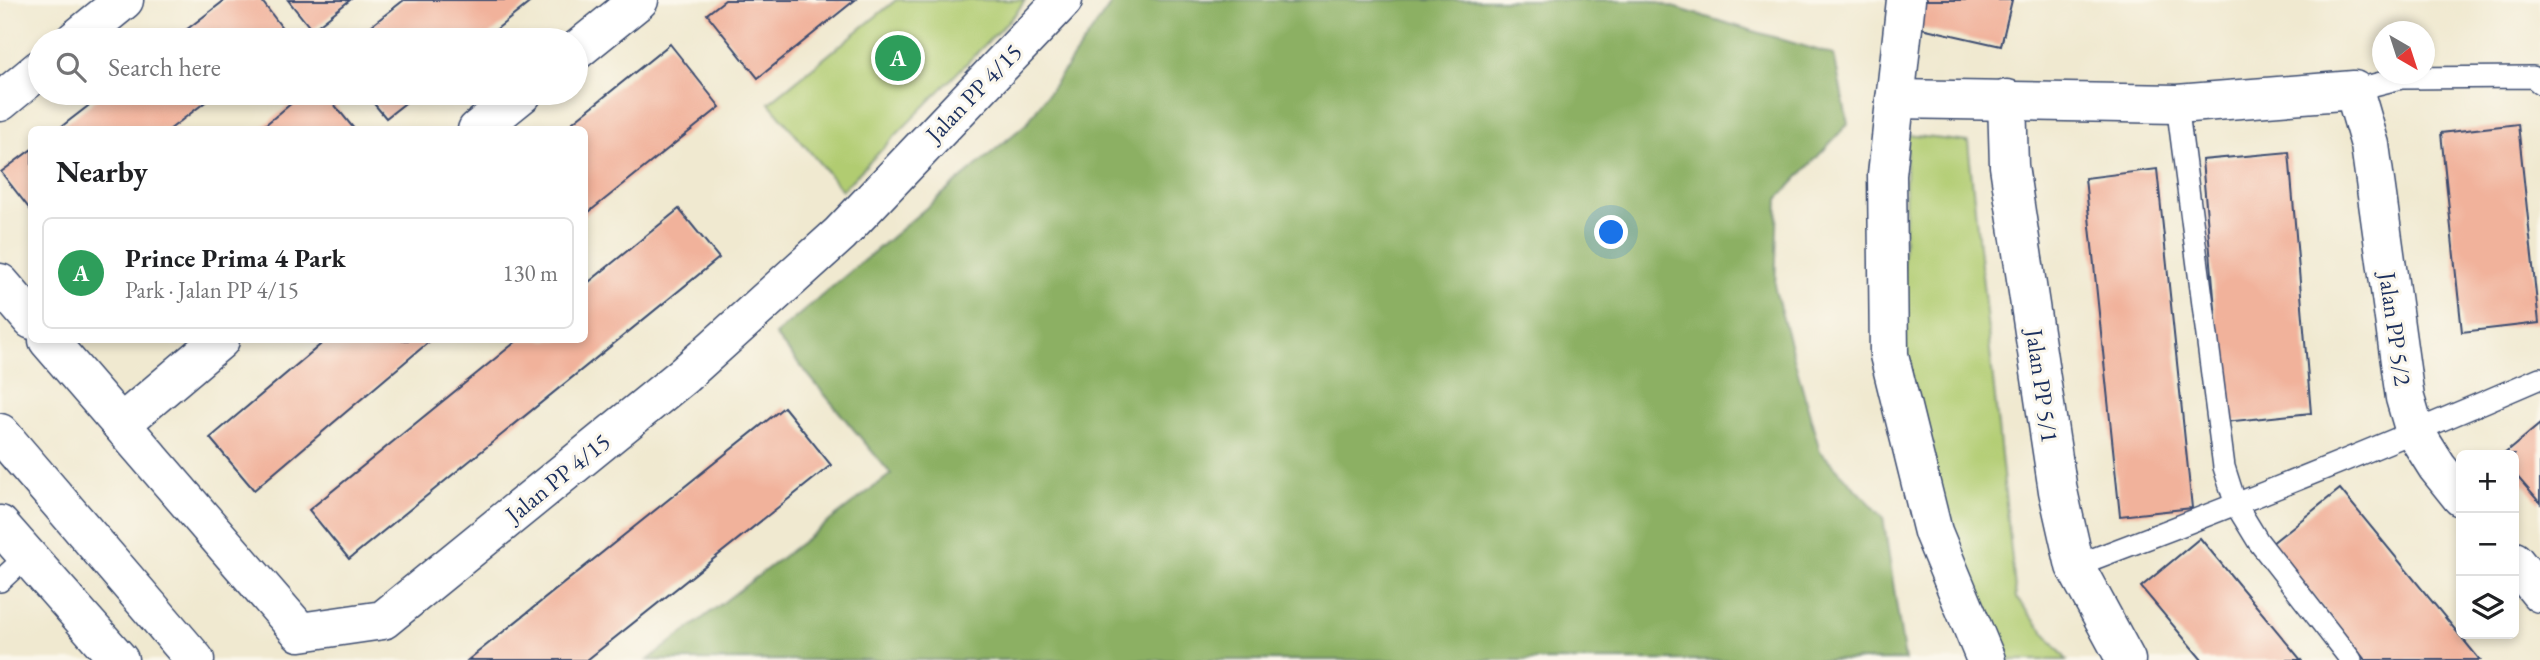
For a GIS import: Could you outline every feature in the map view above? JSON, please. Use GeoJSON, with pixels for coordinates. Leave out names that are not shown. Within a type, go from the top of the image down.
{"type":"FeatureCollection","features":[{"type":"Feature","properties":{"kind":"street"},"geometry":{"type":"LineString","coordinates":[[90,28],[124,0]]}},
{"type":"Feature","properties":{"kind":"street"},"geometry":{"type":"LineString","coordinates":[[588,41],[639,0]]}},
{"type":"Feature","properties":{"kind":"street","name":"Jalan PP 4/15"},"geometry":{"type":"LineString","coordinates":[[51,343],[300,632],[383,620],[684,375],[829,243],[1063,0]]}},
{"type":"Feature","properties":{"kind":"street"},"geometry":{"type":"LineString","coordinates":[[1906,0],[1886,175],[1889,355],[1933,533],[1986,660]]}},
{"type":"Feature","properties":{"kind":"street"},"geometry":{"type":"LineString","coordinates":[[0,102],[28,79]]}},
{"type":"Feature","properties":{"kind":"street"},"geometry":{"type":"LineString","coordinates":[[1895,99],[2177,104],[2354,90]]}},
{"type":"Feature","properties":{"kind":"street","name":"Jalan PP 5/2"},"geometry":{"type":"LineString","coordinates":[[2354,90],[2370,145],[2405,398],[2415,432],[2456,491]]}},
{"type":"Feature","properties":{"kind":"street","name":"Jalan PP 5/1"},"geometry":{"type":"LineString","coordinates":[[2007,99],[2009,166],[2058,491],[2075,566],[2126,660]]}},
{"type":"Feature","properties":{"kind":"street"},"geometry":{"type":"LineString","coordinates":[[482,126],[508,105]]}},
{"type":"Feature","properties":{"kind":"street"},"geometry":{"type":"LineString","coordinates":[[0,283],[28,315]]}},
{"type":"Feature","properties":{"kind":"street"},"geometry":{"type":"LineString","coordinates":[[121,424],[216,343]]}},
{"type":"Feature","properties":{"kind":"street"},"geometry":{"type":"LineString","coordinates":[[0,433],[195,660]]}},
{"type":"Feature","properties":{"kind":"street"},"geometry":{"type":"LineString","coordinates":[[0,525],[14,568],[119,660]]}},
{"type":"Feature","properties":{"kind":"street"},"geometry":{"type":"LineString","coordinates":[[2519,567],[2540,593]]}},
{"type":"Feature","properties":{"kind":"lane"},"geometry":{"type":"LineString","coordinates":[[2354,90],[2400,78],[2533,77],[2540,83]]}},
{"type":"Feature","properties":{"kind":"lane"},"geometry":{"type":"LineString","coordinates":[[2177,104],[2224,467],[2236,505],[2258,541],[2351,660]]}},
{"type":"Feature","properties":{"kind":"lane"},"geometry":{"type":"LineString","coordinates":[[2075,566],[2236,505],[2540,378]]}},
{"type":"Feature","properties":{"kind":"green space"},"geometry":{"type":"Polygon","coordinates":[[[896,0],[1025,0],[1016,13],[842,190],[769,103],[896,0]]]}},
{"type":"Feature","properties":{"kind":"green space"},"geometry":{"type":"Polygon","coordinates":[[[1114,0],[1649,0],[1834,55],[1848,124],[1778,199],[1775,290],[1820,451],[1883,517],[1905,660],[648,660],[891,474],[775,335],[1027,123],[1114,0]]]}},
{"type":"Feature","properties":{"kind":"green space"},"geometry":{"type":"Polygon","coordinates":[[[1907,135],[1968,142],[2016,598],[2067,660],[2008,660],[1946,529],[1901,340],[1907,135]]]}},
{"type":"Feature","properties":{"kind":"building"},"geometry":{"type":"Polygon","coordinates":[[[225,0],[261,0],[282,28],[189,28],[225,0]]]}},
{"type":"Feature","properties":{"kind":"building"},"geometry":{"type":"Polygon","coordinates":[[[288,0],[350,0],[315,28],[310,28],[288,0]]]}},
{"type":"Feature","properties":{"kind":"building"},"geometry":{"type":"Polygon","coordinates":[[[404,0],[533,0],[498,28],[368,28],[404,0]]]}},
{"type":"Feature","properties":{"kind":"building"},"geometry":{"type":"Polygon","coordinates":[[[725,0],[855,0],[758,78],[707,14],[725,0]]]}},
{"type":"Feature","properties":{"kind":"building"},"geometry":{"type":"Polygon","coordinates":[[[1923,0],[2012,0],[2001,46],[1917,27],[1923,0]]]}},
{"type":"Feature","properties":{"kind":"building"},"geometry":{"type":"Polygon","coordinates":[[[670,44],[720,107],[588,213],[588,126],[568,126],[670,44]]]}},
{"type":"Feature","properties":{"kind":"building"},"geometry":{"type":"Polygon","coordinates":[[[89,105],[201,105],[174,126],[62,126],[89,105]]]}},
{"type":"Feature","properties":{"kind":"building"},"geometry":{"type":"Polygon","coordinates":[[[289,105],[335,105],[352,126],[264,126],[289,105]]]}},
{"type":"Feature","properties":{"kind":"building"},"geometry":{"type":"Polygon","coordinates":[[[375,105],[403,105],[386,118],[375,105]]]}},
{"type":"Feature","properties":{"kind":"building"},"geometry":{"type":"Polygon","coordinates":[[[2518,124],[2539,323],[2462,332],[2441,133],[2518,124]]]}},
{"type":"Feature","properties":{"kind":"building"},"geometry":{"type":"Polygon","coordinates":[[[28,152],[28,207],[1,172],[28,152]]]}},
{"type":"Feature","properties":{"kind":"building"},"geometry":{"type":"Polygon","coordinates":[[[2289,152],[2311,413],[2225,422],[2202,160],[2289,152]]]}},
{"type":"Feature","properties":{"kind":"building"},"geometry":{"type":"Polygon","coordinates":[[[2157,169],[2192,508],[2120,516],[2085,178],[2157,169]]]}},
{"type":"Feature","properties":{"kind":"building"},"geometry":{"type":"Polygon","coordinates":[[[679,209],[719,258],[349,559],[309,510],[514,343],[588,343],[588,283],[679,209]]]}},
{"type":"Feature","properties":{"kind":"building"},"geometry":{"type":"Polygon","coordinates":[[[322,343],[427,343],[254,490],[210,438],[322,343]]]}},
{"type":"Feature","properties":{"kind":"building"},"geometry":{"type":"Polygon","coordinates":[[[784,407],[831,465],[587,660],[468,660],[784,407]]]}},
{"type":"Feature","properties":{"kind":"building"},"geometry":{"type":"Polygon","coordinates":[[[2540,424],[2540,503],[2519,479],[2519,450],[2509,450],[2540,424]]]}},
{"type":"Feature","properties":{"kind":"building"},"geometry":{"type":"Polygon","coordinates":[[[2340,489],[2456,631],[2456,639],[2463,639],[2480,660],[2365,660],[2271,544],[2340,489]]]}},
{"type":"Feature","properties":{"kind":"building"},"geometry":{"type":"Polygon","coordinates":[[[2200,538],[2301,660],[2202,660],[2141,587],[2200,538]]]}},
{"type":"Feature","properties":{"kind":"place","name":"Prince Prima 4 Park"},"geometry":{"type":"Point","coordinates":[898,58]}}]}
